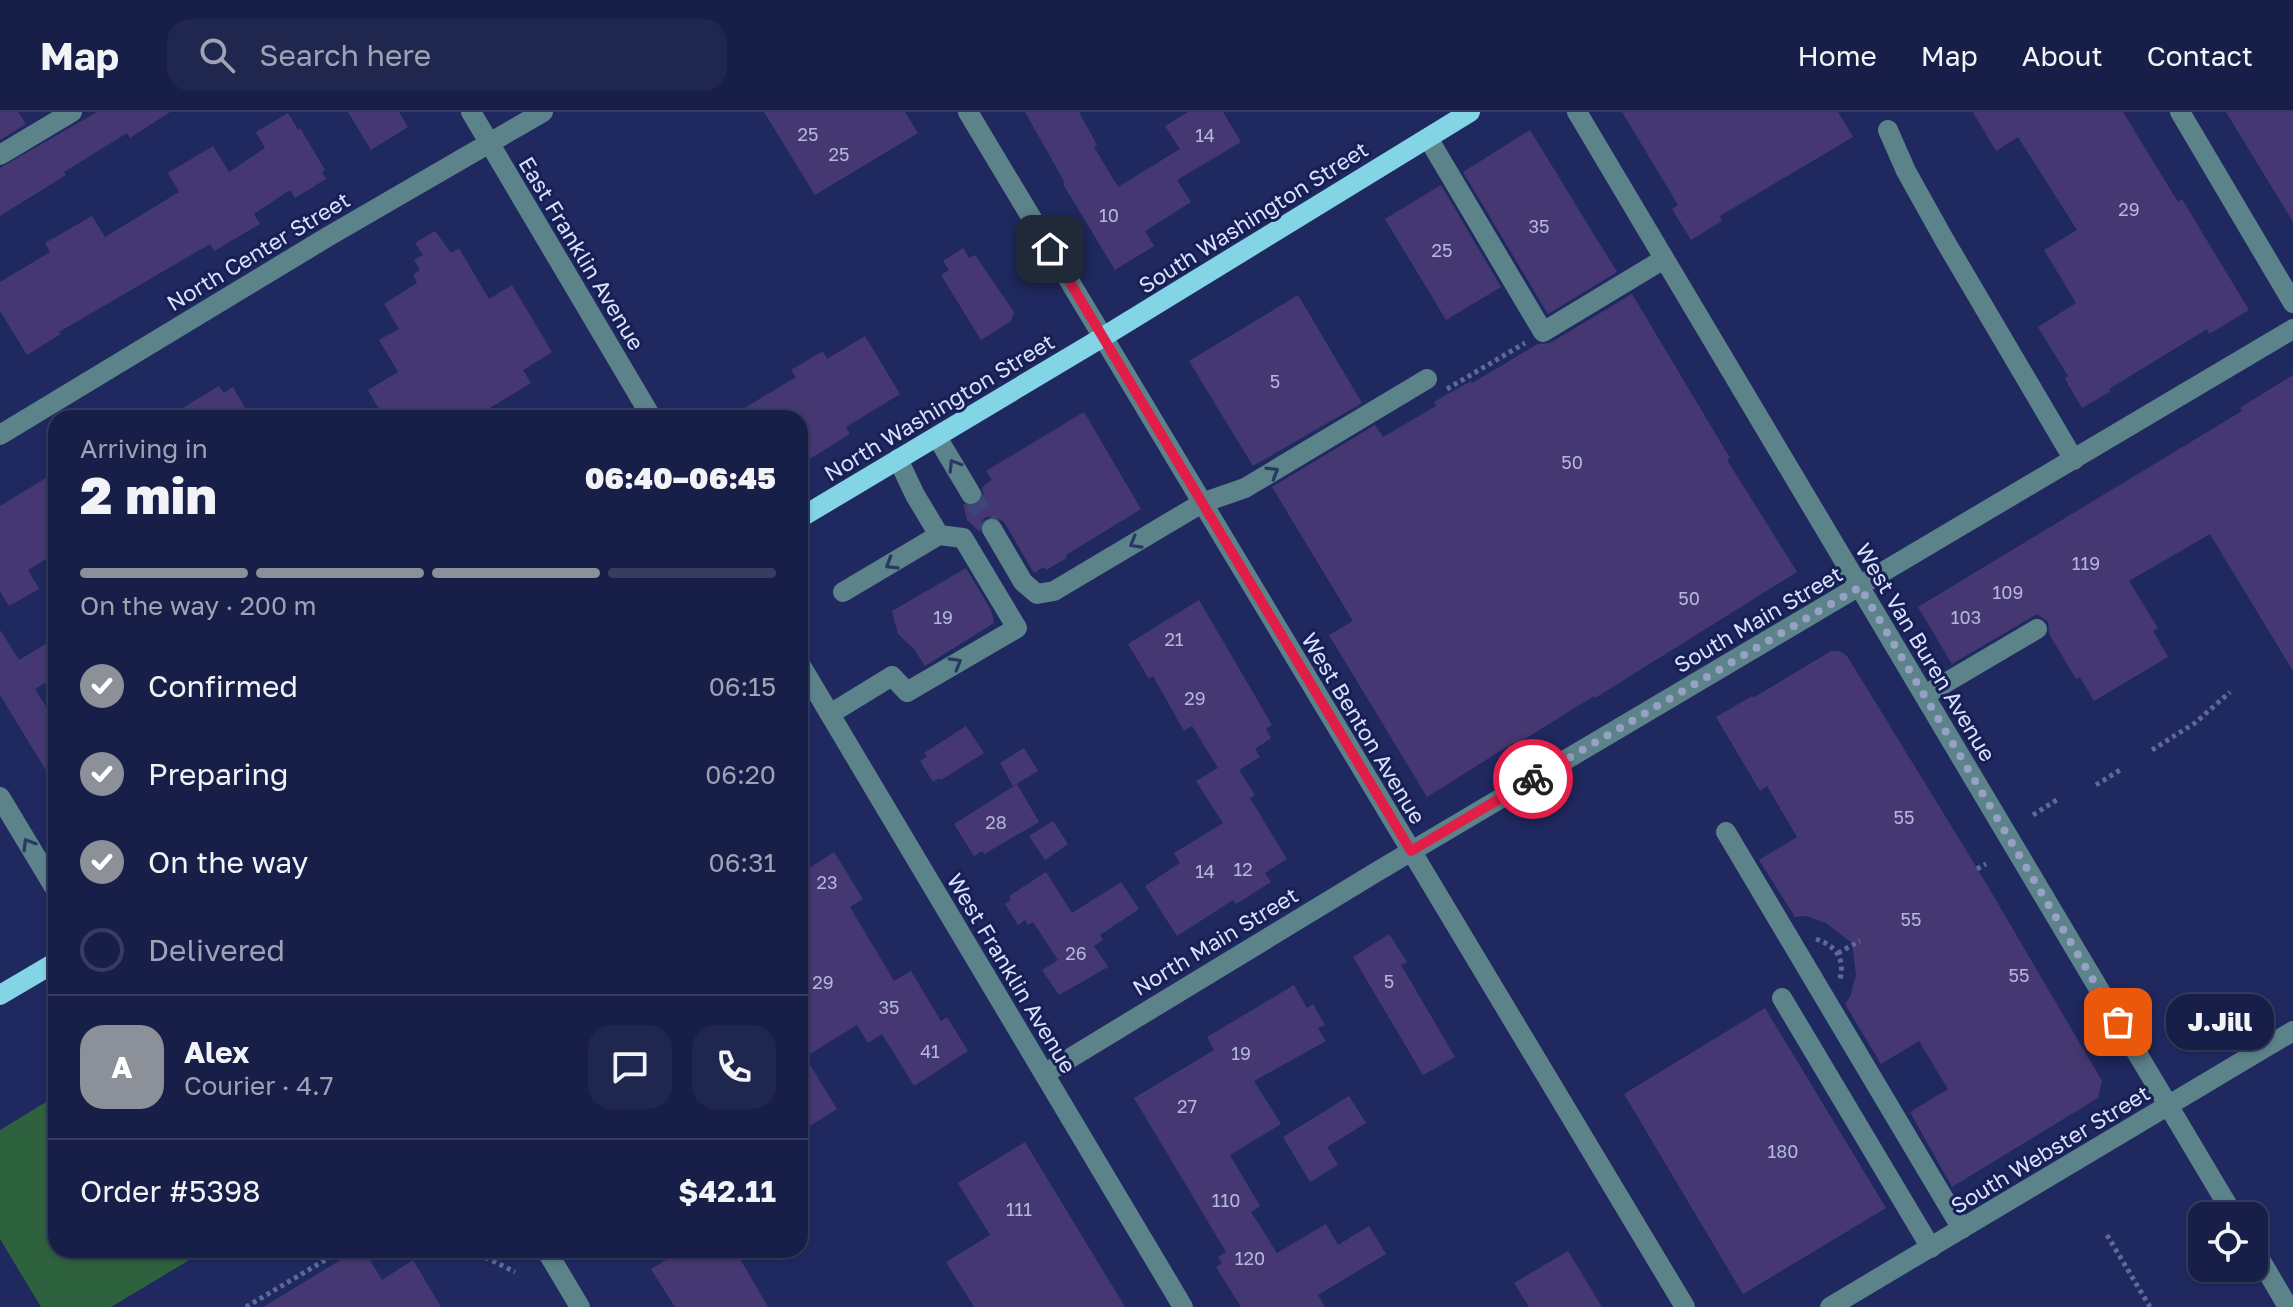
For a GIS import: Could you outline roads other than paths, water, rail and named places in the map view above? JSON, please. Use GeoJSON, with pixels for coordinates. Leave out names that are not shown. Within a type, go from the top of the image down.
{"type":"FeatureCollection","features":[{"type":"Feature","properties":{"kind":"main road","name":"South Washington Street"},"geometry":{"type":"LineString","coordinates":[[1103,337],[1470,112]]}},
{"type":"Feature","properties":{"kind":"main road","name":"North Washington Street"},"geometry":{"type":"LineString","coordinates":[[808,513],[1103,337]]}},
{"type":"Feature","properties":{"kind":"main road"},"geometry":{"type":"LineString","coordinates":[[0,995],[48,967]]}},
{"type":"Feature","properties":{"kind":"street"},"geometry":{"type":"LineString","coordinates":[[0,155],[72,112]]}},
{"type":"Feature","properties":{"kind":"street","name":"East Franklin Avenue"},"geometry":{"type":"LineString","coordinates":[[471,112],[647,410]]}},
{"type":"Feature","properties":{"kind":"street","name":"North Center Street"},"geometry":{"type":"LineString","coordinates":[[0,435],[329,236],[543,112]]}},
{"type":"Feature","properties":{"kind":"street","name":"West Van Buren Avenue"},"geometry":{"type":"LineString","coordinates":[[1577,112],[2226,1202]]}},
{"type":"Feature","properties":{"kind":"street"},"geometry":{"type":"LineString","coordinates":[[2180,112],[2293,303]]}},
{"type":"Feature","properties":{"kind":"street","name":"West Benton Avenue"},"geometry":{"type":"LineString","coordinates":[[971,113],[1685,1307]]}},
{"type":"Feature","properties":{"kind":"street"},"geometry":{"type":"LineString","coordinates":[[1888,130],[1906,171],[1945,241],[2074,460]]}},
{"type":"Feature","properties":{"kind":"street"},"geometry":{"type":"LineString","coordinates":[[1428,138],[1543,332],[1664,259]]}},
{"type":"Feature","properties":{"kind":"street","name":"South Main Street"},"geometry":{"type":"LineString","coordinates":[[1411,851],[2293,329]]}},
{"type":"Feature","properties":{"kind":"street"},"geometry":{"type":"LineString","coordinates":[[992,529],[1023,582],[1037,594],[1054,591],[1202,503],[1245,488],[1427,379]]}},
{"type":"Feature","properties":{"kind":"street"},"geometry":{"type":"LineString","coordinates":[[937,437],[971,494]]}},
{"type":"Feature","properties":{"kind":"street"},"geometry":{"type":"LineString","coordinates":[[898,459],[939,535]]}},
{"type":"Feature","properties":{"kind":"street"},"geometry":{"type":"LineString","coordinates":[[830,714],[892,676],[907,692],[1017,628],[963,538],[939,535],[843,592]]}},
{"type":"Feature","properties":{"kind":"street"},"geometry":{"type":"LineString","coordinates":[[1925,695],[2037,629]]}},
{"type":"Feature","properties":{"kind":"street","name":"West Franklin Avenue"},"geometry":{"type":"LineString","coordinates":[[808,677],[1183,1307]]}},
{"type":"Feature","properties":{"kind":"street"},"geometry":{"type":"LineString","coordinates":[[0,797],[48,877]]}},
{"type":"Feature","properties":{"kind":"street"},"geometry":{"type":"LineString","coordinates":[[1726,832],[1962,1229]]}},
{"type":"Feature","properties":{"kind":"street","name":"North Main Street"},"geometry":{"type":"LineString","coordinates":[[1044,1074],[1411,851]]}},
{"type":"Feature","properties":{"kind":"street"},"geometry":{"type":"LineString","coordinates":[[1782,998],[1931,1248]]}},
{"type":"Feature","properties":{"kind":"street","name":"South Webster Street"},"geometry":{"type":"LineString","coordinates":[[1830,1307],[2293,1031]]}},
{"type":"Feature","properties":{"kind":"street"},"geometry":{"type":"LineString","coordinates":[[551,1258],[580,1307]]}},
{"type":"Feature","properties":{"kind":"street"},"geometry":{"type":"LineString","coordinates":[[2268,1273],[2288,1307]]}},
{"type":"Feature","properties":{"kind":"tunnel"},"geometry":{"type":"LineString","coordinates":[[971,494],[992,529]]}},
{"type":"Feature","properties":{"kind":"place","name":"J.Jill"},"geometry":{"type":"Point","coordinates":[2118,1022]}}]}
